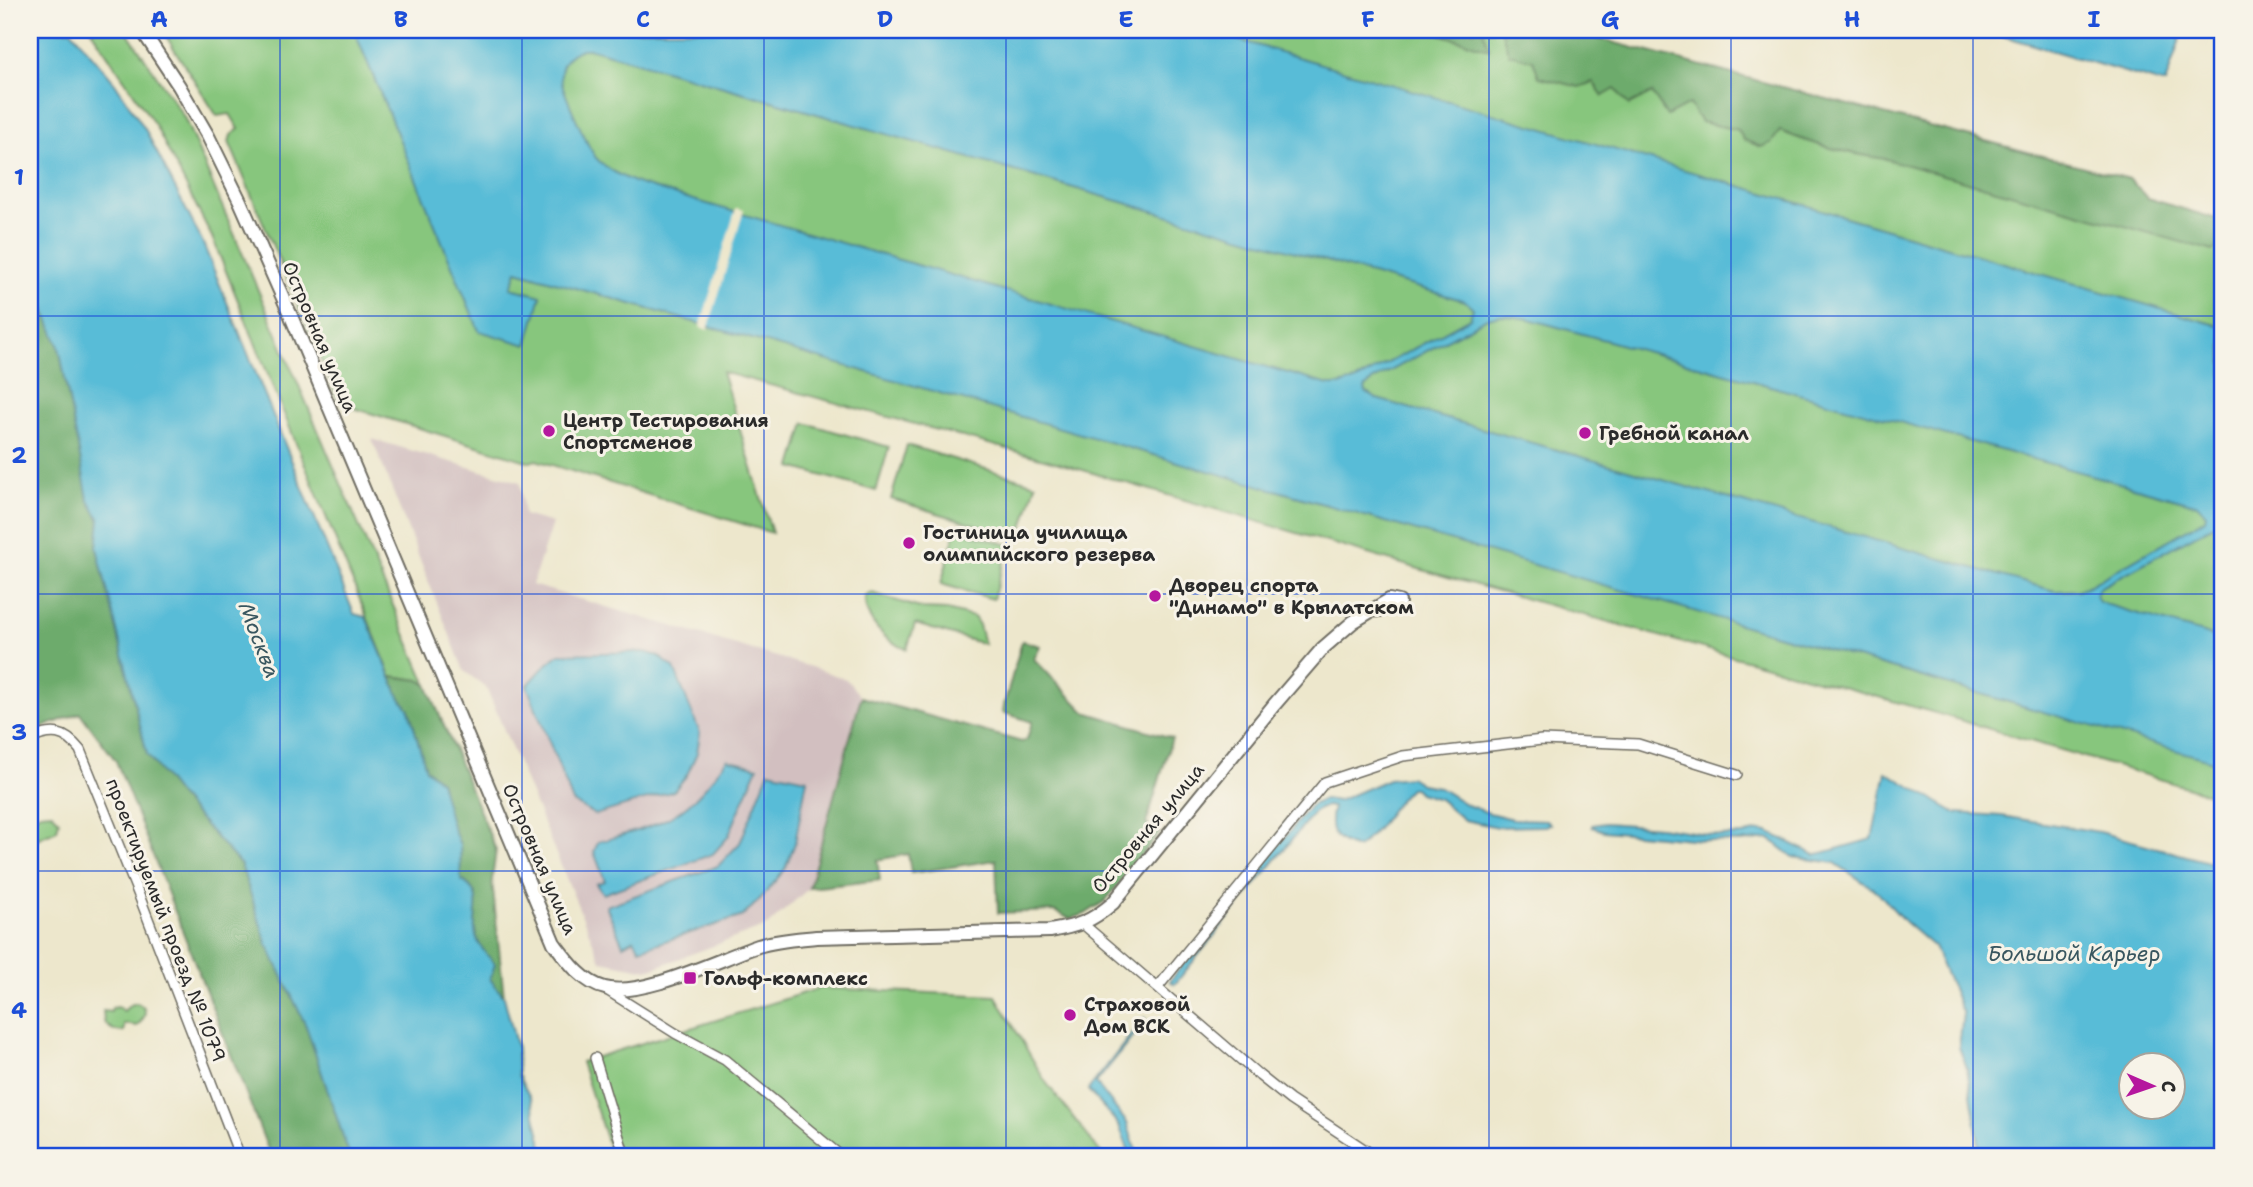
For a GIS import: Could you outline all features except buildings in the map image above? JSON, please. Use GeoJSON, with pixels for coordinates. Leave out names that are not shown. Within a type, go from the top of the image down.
{"type":"FeatureCollection","features":[{"type":"Feature","properties":{"kind":"street","name":"Островная улица"},"geometry":{"type":"LineString","coordinates":[[142,30],[208,136],[240,201],[338,426],[554,943],[579,973],[603,988],[626,991],[653,985],[760,946],[785,940],[1050,931],[1083,924],[1113,903],[1323,648],[1353,622],[1389,600]]}},
{"type":"Feature","properties":{"kind":"street","name":"проектируемый проезд № 1079"},"geometry":{"type":"LineString","coordinates":[[30,739],[43,733],[55,732],[72,740],[80,750],[240,1157]]}},
{"type":"Feature","properties":{"kind":"street"},"geometry":{"type":"LineString","coordinates":[[1158,987],[1325,782],[1403,756],[1542,740],[1638,744],[1737,775]]}},
{"type":"Feature","properties":{"kind":"street"},"geometry":{"type":"LineString","coordinates":[[1083,924],[1259,1076],[1376,1157]]}},
{"type":"Feature","properties":{"kind":"street"},"geometry":{"type":"LineString","coordinates":[[567,961],[572,979]]}},
{"type":"Feature","properties":{"kind":"street"},"geometry":{"type":"LineString","coordinates":[[603,988],[675,1033],[725,1060],[842,1157]]}},
{"type":"Feature","properties":{"kind":"street"},"geometry":{"type":"LineString","coordinates":[[595,1058],[625,1157]]}},
{"type":"Feature","properties":{"kind":"shaded area"},"geometry":{"type":"Polygon","coordinates":[[[372,439],[520,482],[524,515],[552,523],[532,585],[811,667],[846,679],[861,697],[809,888],[767,926],[648,970],[601,961],[486,687],[464,671],[372,439]]]}},
{"type":"Feature","properties":{"kind":"green space"},"geometry":{"type":"Polygon","coordinates":[[[91,30],[126,30],[184,117],[427,685],[419,680],[391,676],[212,237],[155,125],[91,30]]]}},
{"type":"Feature","properties":{"kind":"green space","name":"Гребной канал"},"geometry":{"type":"Polygon","coordinates":[[[162,30],[1566,30],[2129,179],[2147,198],[2223,221],[2223,798],[1939,714],[1419,569],[1059,463],[722,372],[772,533],[536,460],[530,462],[344,405],[337,398],[229,142],[231,135],[239,129],[230,114],[217,116],[162,30]]]}},
{"type":"Feature","properties":{"kind":"green space"},"geometry":{"type":"Polygon","coordinates":[[[1426,30],[1483,30],[1489,49],[1426,30]]]}},
{"type":"Feature","properties":{"kind":"green space"},"geometry":{"type":"Polygon","coordinates":[[[1501,30],[1566,30],[2129,179],[2147,198],[2223,221],[2223,244],[2213,251],[1886,159],[1806,141],[1780,131],[1771,143],[1761,147],[1744,140],[1738,130],[1701,122],[1689,104],[1667,116],[1652,93],[1629,105],[1615,89],[1603,96],[1593,82],[1579,87],[1539,77],[1533,60],[1509,54],[1501,30]]]}},
{"type":"Feature","properties":{"kind":"green space"},"geometry":{"type":"Polygon","coordinates":[[[30,272],[59,347],[88,498],[100,520],[97,548],[147,754],[180,797],[241,865],[267,944],[306,1026],[350,1157],[271,1157],[116,761],[80,713],[30,732],[30,272]]]}},
{"type":"Feature","properties":{"kind":"green space"},"geometry":{"type":"Polygon","coordinates":[[[805,423],[889,447],[876,491],[792,467],[805,423]]]}},
{"type":"Feature","properties":{"kind":"green space"},"geometry":{"type":"Polygon","coordinates":[[[907,445],[1036,484],[1020,538],[891,499],[907,445]]]}},
{"type":"Feature","properties":{"kind":"green space"},"geometry":{"type":"Polygon","coordinates":[[[956,529],[1009,545],[993,599],[941,584],[956,529]]]}},
{"type":"Feature","properties":{"kind":"green space"},"geometry":{"type":"Polygon","coordinates":[[[872,593],[923,609],[947,610],[974,617],[984,644],[915,624],[907,649],[899,646],[884,635],[872,621],[865,604],[865,596],[872,593]]]}},
{"type":"Feature","properties":{"kind":"green space"},"geometry":{"type":"Polygon","coordinates":[[[1022,641],[1040,646],[1034,659],[1085,712],[1172,738],[1146,824],[1160,832],[1105,901],[1085,914],[1070,919],[1054,911],[998,913],[996,860],[911,873],[908,854],[877,860],[880,880],[809,888],[861,697],[1022,742],[1027,739],[1032,722],[1002,712],[1022,641]]]}},
{"type":"Feature","properties":{"kind":"green space"},"geometry":{"type":"Polygon","coordinates":[[[391,676],[419,680],[427,685],[496,850],[492,880],[504,997],[490,979],[495,964],[481,947],[475,933],[476,900],[470,886],[461,880],[460,845],[451,824],[440,781],[426,769],[409,710],[398,694],[391,676]]]}},
{"type":"Feature","properties":{"kind":"green space"},"geometry":{"type":"Polygon","coordinates":[[[51,812],[59,820],[57,830],[30,842],[30,819],[40,813],[51,812]]]}},
{"type":"Feature","properties":{"kind":"green space"},"geometry":{"type":"Polygon","coordinates":[[[820,988],[996,996],[1045,1081],[1104,1157],[612,1157],[581,1062],[820,988]]]}},
{"type":"Feature","properties":{"kind":"green space"},"geometry":{"type":"Polygon","coordinates":[[[137,1003],[144,1008],[145,1014],[137,1026],[124,1024],[124,1031],[118,1031],[110,1028],[104,1021],[103,1011],[111,1012],[112,1008],[118,1007],[124,1011],[137,1003]]]}},
{"type":"Feature","properties":{"kind":"water","name":"Москва"},"geometry":{"type":"Polygon","coordinates":[[[30,30],[71,30],[115,83],[145,129],[202,241],[354,614],[366,617],[398,694],[409,710],[426,769],[440,781],[460,845],[461,880],[470,886],[476,901],[475,933],[481,947],[495,964],[490,979],[504,997],[517,1048],[518,1075],[531,1099],[545,1157],[350,1157],[306,1026],[267,944],[241,865],[180,797],[147,754],[97,548],[100,520],[88,499],[59,347],[30,272],[30,30]]]}},
{"type":"Feature","properties":{"kind":"water","name":"Гребной канал"},"geometry":{"type":"Polygon","coordinates":[[[354,30],[1205,30],[2223,327],[2223,520],[2099,588],[2096,596],[2099,602],[2223,639],[2223,764],[517,271],[511,288],[541,296],[527,345],[479,331],[354,30]],[[582,49],[569,56],[562,68],[561,78],[582,133],[597,159],[612,171],[639,184],[1329,385],[1355,381],[1470,318],[1473,308],[1465,301],[592,49],[582,49]],[[1501,315],[1487,318],[1372,381],[1365,388],[1366,393],[1377,399],[2055,591],[2078,590],[2090,585],[2205,519],[2206,514],[2198,505],[1529,319],[1501,315]]]}},
{"type":"Feature","properties":{"kind":"water"},"geometry":{"type":"Polygon","coordinates":[[[1983,30],[2183,30],[2165,84],[1983,30]]]}},
{"type":"Feature","properties":{"kind":"water"},"geometry":{"type":"Polygon","coordinates":[[[645,652],[658,656],[674,668],[700,733],[697,753],[687,775],[674,791],[595,815],[573,802],[527,686],[559,654],[645,652]]]}},
{"type":"Feature","properties":{"kind":"water"},"geometry":{"type":"Polygon","coordinates":[[[727,759],[758,767],[728,837],[713,854],[603,894],[596,884],[605,881],[594,852],[598,842],[637,831],[681,811],[706,787],[727,759]]]}},
{"type":"Feature","properties":{"kind":"water"},"geometry":{"type":"Polygon","coordinates":[[[769,771],[807,779],[795,843],[785,869],[764,895],[743,916],[640,949],[634,939],[623,945],[606,906],[718,866],[740,843],[769,771]]]}},
{"type":"Feature","properties":{"kind":"water","name":"Большой Карьер"},"geometry":{"type":"Polygon","coordinates":[[[1886,772],[1956,813],[2001,816],[2099,832],[2223,866],[2223,1157],[1981,1157],[1967,1068],[1959,1047],[1963,1014],[1934,947],[1905,922],[1878,892],[1835,863],[1793,857],[1770,839],[1713,841],[1604,831],[1592,825],[1605,823],[1659,827],[1719,836],[1768,832],[1815,855],[1872,839],[1886,772]]]}},
{"type":"Feature","properties":{"kind":"water"},"geometry":{"type":"Polygon","coordinates":[[[1410,777],[1421,784],[1438,787],[1467,805],[1489,813],[1513,819],[1546,820],[1550,824],[1498,827],[1464,820],[1439,799],[1410,788],[1357,848],[1342,842],[1334,834],[1331,823],[1333,807],[1326,806],[1315,811],[1175,984],[1170,981],[1310,806],[1324,799],[1338,801],[1389,779],[1410,777]]]}},
{"type":"Feature","properties":{"kind":"water"},"geometry":{"type":"Polygon","coordinates":[[[1144,1018],[1146,1020],[1096,1083],[1127,1123],[1138,1157],[1131,1157],[1119,1125],[1088,1090],[1144,1018]]]}},
{"type":"Feature","properties":{"kind":"pier"},"geometry":{"type":"Polygon","coordinates":[[[736,208],[744,210],[708,330],[700,327],[736,208]]]}},
{"type":"Feature","properties":{"kind":"place","name":"Центр Тестирования Спортсменов"},"geometry":{"type":"Point","coordinates":[549,431]}},
{"type":"Feature","properties":{"kind":"place","name":"Гребной канал"},"geometry":{"type":"Point","coordinates":[1585,433]}},
{"type":"Feature","properties":{"kind":"place","name":"Гостиница училища олимпийского резерва"},"geometry":{"type":"Point","coordinates":[909,543]}},
{"type":"Feature","properties":{"kind":"place","name":"Дворец спорта \"Динамо\" в Крылатском"},"geometry":{"type":"Point","coordinates":[1155,596]}},
{"type":"Feature","properties":{"kind":"place","name":"Гольф-комплекс"},"geometry":{"type":"Point","coordinates":[690,978]}},
{"type":"Feature","properties":{"kind":"place","name":"Страховой Дом ВСК"},"geometry":{"type":"Point","coordinates":[1070,1015]}}]}
